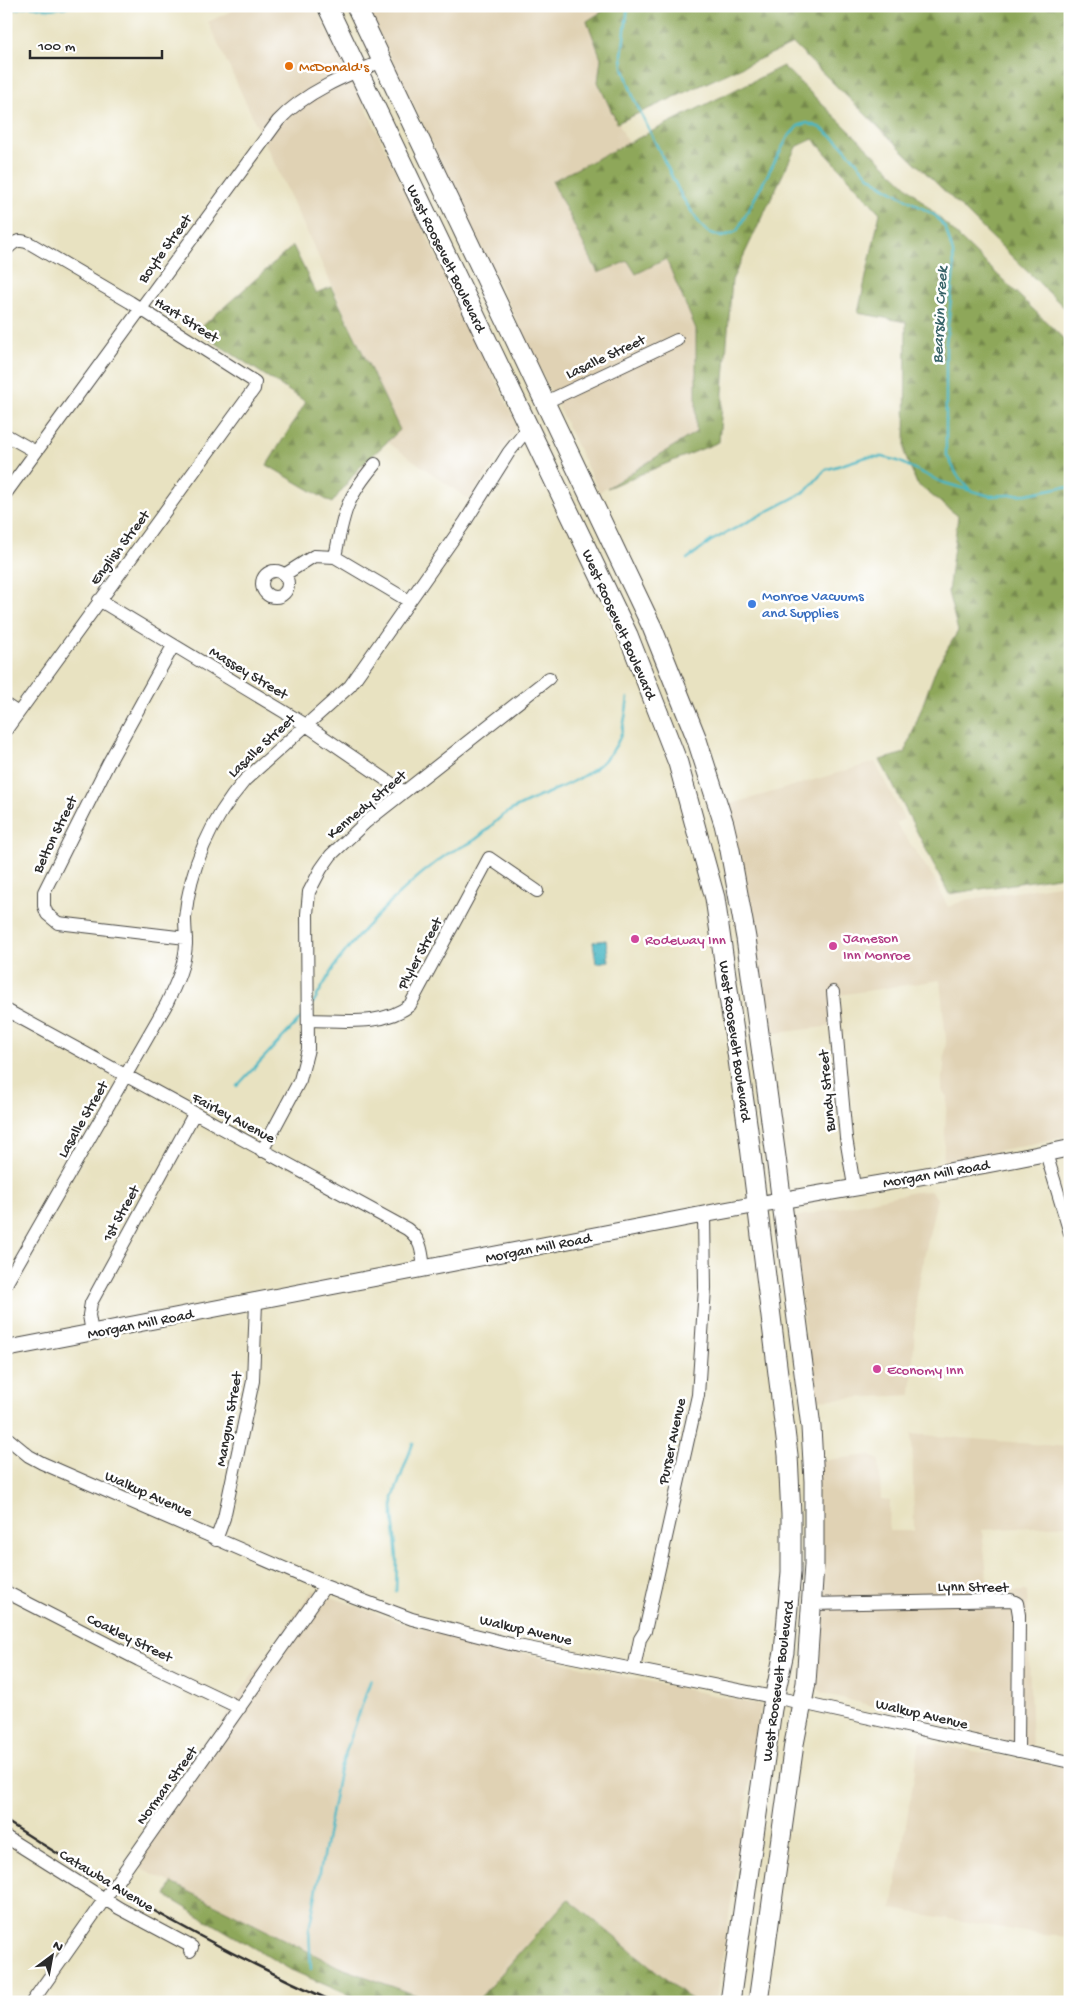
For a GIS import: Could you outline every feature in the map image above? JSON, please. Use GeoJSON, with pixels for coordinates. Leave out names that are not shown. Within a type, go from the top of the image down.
{"type":"FeatureCollection","features":[{"type":"Feature","properties":{"kind":"highway","name":"West Roosevelt Boulevard"},"geometry":{"type":"LineString","coordinates":[[327,6],[628,635],[678,763],[715,898],[738,1051],[788,1455],[791,1515],[791,1572],[784,1652],[774,1697],[730,2002]]}},
{"type":"Feature","properties":{"kind":"highway","name":"West Roosevelt Boulevard"},"geometry":{"type":"LineString","coordinates":[[356,6],[546,402],[658,642],[696,737],[724,824],[746,938],[811,1427],[814,1556],[806,1682],[794,1744],[758,2002]]}},
{"type":"Feature","properties":{"kind":"highway"},"geometry":{"type":"LineString","coordinates":[[529,427],[534,424],[543,430],[582,505],[626,571]]}},
{"type":"Feature","properties":{"kind":"highway"},"geometry":{"type":"LineString","coordinates":[[561,495],[575,511],[596,544],[642,637],[658,642]]}},
{"type":"Feature","properties":{"kind":"main road","name":"Morgan Mill Road"},"geometry":{"type":"LineString","coordinates":[[6,1349],[756,1204],[854,1186],[947,1172],[1070,1148]]}},
{"type":"Feature","properties":{"kind":"street","name":"Boyte Street"},"geometry":{"type":"LineString","coordinates":[[6,492],[278,121],[298,102],[382,61]]}},
{"type":"Feature","properties":{"kind":"street","name":"Hart Street"},"geometry":{"type":"LineString","coordinates":[[6,250],[15,242],[22,240],[140,308],[255,382]]}},
{"type":"Feature","properties":{"kind":"street","name":"Lasalle Street"},"geometry":{"type":"LineString","coordinates":[[546,402],[677,340]]}},
{"type":"Feature","properties":{"kind":"street","name":"English Street"},"geometry":{"type":"LineString","coordinates":[[6,730],[99,600],[210,452],[254,389],[255,382]]}},
{"type":"Feature","properties":{"kind":"street","name":"Lasalle Street"},"geometry":{"type":"LineString","coordinates":[[6,1284],[126,1076],[178,980],[184,962],[185,918],[195,869],[212,826],[245,780],[350,686],[464,522],[508,452],[529,427]]}},
{"type":"Feature","properties":{"kind":"street"},"geometry":{"type":"LineString","coordinates":[[6,435],[36,452]]}},
{"type":"Feature","properties":{"kind":"street"},"geometry":{"type":"LineString","coordinates":[[335,557],[344,511],[351,495],[376,464]]}},
{"type":"Feature","properties":{"kind":"street"},"geometry":{"type":"LineString","coordinates":[[284,575],[314,556],[335,557],[409,601]]}},
{"type":"Feature","properties":{"kind":"street","name":"Massey Street"},"geometry":{"type":"LineString","coordinates":[[99,600],[306,725],[404,792]]}},
{"type":"Feature","properties":{"kind":"street","name":"Belton Street"},"geometry":{"type":"LineString","coordinates":[[173,646],[108,764],[61,855],[44,892],[44,906],[47,914],[58,923],[186,938]]}},
{"type":"Feature","properties":{"kind":"street","name":"Kennedy Street"},"geometry":{"type":"LineString","coordinates":[[262,1151],[303,1071],[308,1049],[307,942],[309,892],[331,855],[366,822],[549,678]]}},
{"type":"Feature","properties":{"kind":"street"},"geometry":{"type":"LineString","coordinates":[[6,705],[18,713]]}},
{"type":"Feature","properties":{"kind":"street","name":"Plyler Street"},"geometry":{"type":"LineString","coordinates":[[308,1020],[378,1019],[400,1012],[410,1004],[490,858],[537,891]]}},
{"type":"Feature","properties":{"kind":"street","name":"Bundy Street"},"geometry":{"type":"LineString","coordinates":[[833,992],[846,1133],[854,1186]]}},
{"type":"Feature","properties":{"kind":"street","name":"Fairley Avenue"},"geometry":{"type":"LineString","coordinates":[[6,1010],[415,1235],[422,1250],[424,1269]]}},
{"type":"Feature","properties":{"kind":"street","name":"1st Street"},"geometry":{"type":"LineString","coordinates":[[92,1333],[89,1315],[91,1303],[194,1114]]}},
{"type":"Feature","properties":{"kind":"street"},"geometry":{"type":"LineString","coordinates":[[1046,1153],[1070,1233]]}},
{"type":"Feature","properties":{"kind":"street","name":"Purser Avenue"},"geometry":{"type":"LineString","coordinates":[[634,1669],[640,1639],[645,1631],[698,1395],[705,1288],[704,1214]]}},
{"type":"Feature","properties":{"kind":"street","name":"Mangum Street"},"geometry":{"type":"LineString","coordinates":[[216,1540],[224,1518],[253,1381],[256,1302]]}},
{"type":"Feature","properties":{"kind":"street","name":"Walkup Avenue"},"geometry":{"type":"LineString","coordinates":[[6,1437],[29,1456],[42,1463],[325,1586],[412,1619],[518,1646],[774,1697],[1070,1762]]}},
{"type":"Feature","properties":{"kind":"street","name":"Norman Street"},"geometry":{"type":"LineString","coordinates":[[32,2002],[325,1586]]}},
{"type":"Feature","properties":{"kind":"street","name":"Coakley Street"},"geometry":{"type":"LineString","coordinates":[[6,1592],[139,1660],[240,1708]]}},
{"type":"Feature","properties":{"kind":"street","name":"Lynn Street"},"geometry":{"type":"LineString","coordinates":[[811,1604],[1011,1600],[1017,1603],[1020,1615],[1018,1751]]}},
{"type":"Feature","properties":{"kind":"street","name":"Catawba Avenue"},"geometry":{"type":"LineString","coordinates":[[6,1837],[104,1899],[191,1949]]}},
{"type":"Feature","properties":{"kind":"shaded area"},"geometry":{"type":"Polygon","coordinates":[[[242,6],[315,6],[366,108],[514,418],[516,425],[514,433],[470,500],[387,442],[400,430],[208,22],[242,6]]]}},
{"type":"Feature","properties":{"kind":"shaded area"},"geometry":{"type":"Polygon","coordinates":[[[366,6],[605,6],[603,11],[588,21],[601,58],[599,82],[628,143],[553,181],[628,261],[636,274],[666,259],[696,329],[696,432],[599,492],[366,6]]]}},
{"type":"Feature","properties":{"kind":"shaded area"},"geometry":{"type":"Polygon","coordinates":[[[875,762],[904,819],[896,823],[934,878],[948,907],[965,900],[1070,883],[1070,1136],[943,1162],[947,1097],[942,1090],[946,1040],[940,980],[839,995],[841,1025],[769,1034],[751,906],[740,865],[728,805],[875,762]]]}},
{"type":"Feature","properties":{"kind":"shaded area"},"geometry":{"type":"Polygon","coordinates":[[[930,1191],[937,1198],[917,1291],[911,1395],[814,1400],[792,1223],[796,1217],[914,1192],[930,1191]]]}},
{"type":"Feature","properties":{"kind":"shaded area"},"geometry":{"type":"Polygon","coordinates":[[[912,1434],[1070,1447],[1069,1525],[982,1530],[989,1592],[1027,1591],[1032,1747],[822,1693],[811,1681],[818,1461],[869,1455],[879,1460],[881,1500],[890,1501],[889,1531],[914,1531],[912,1434]]]}},
{"type":"Feature","properties":{"kind":"shaded area"},"geometry":{"type":"Polygon","coordinates":[[[313,1590],[408,1625],[594,1670],[761,1705],[716,2002],[697,2002],[688,1997],[568,1899],[476,2002],[435,2002],[339,1967],[137,1866],[236,1698],[313,1590]]]}},
{"type":"Feature","properties":{"kind":"shaded area"},"geometry":{"type":"Polygon","coordinates":[[[920,1741],[1070,1769],[1070,1937],[1043,1935],[892,1909],[920,1741]]]}},
{"type":"Feature","properties":{"kind":"green space"},"geometry":{"type":"Polygon","coordinates":[[[605,6],[1070,6],[1070,313],[793,44],[617,123],[598,82],[601,58],[587,21],[603,11],[605,6]]]}},
{"type":"Feature","properties":{"kind":"green space"},"geometry":{"type":"Polygon","coordinates":[[[783,66],[1070,345],[1070,875],[949,894],[880,760],[905,753],[937,666],[958,631],[948,592],[958,516],[917,484],[905,455],[906,322],[858,313],[880,213],[813,139],[796,147],[732,280],[719,442],[607,488],[696,432],[696,329],[666,259],[636,274],[628,261],[598,273],[552,181],[783,66]]]}},
{"type":"Feature","properties":{"kind":"green space"},"geometry":{"type":"Polygon","coordinates":[[[293,246],[316,293],[331,287],[400,430],[358,469],[332,503],[267,465],[306,402],[197,331],[293,246]]]}},
{"type":"Feature","properties":{"kind":"green space"},"geometry":{"type":"Polygon","coordinates":[[[172,1883],[339,1967],[435,2002],[365,2002],[291,1970],[166,1896],[172,1883]]]}},
{"type":"Feature","properties":{"kind":"green space"},"geometry":{"type":"Polygon","coordinates":[[[568,1899],[688,1997],[697,2002],[476,2002],[568,1899]]]}},
{"type":"Feature","properties":{"kind":"water"},"geometry":{"type":"Polygon","coordinates":[[[606,940],[609,961],[596,963],[593,942],[606,940]]]}},
{"type":"Feature","properties":{"kind":"waterway","name":"Bearskin Creek"},"geometry":{"type":"LineString","coordinates":[[6,11],[28,6]]}},
{"type":"Feature","properties":{"kind":"waterway","name":"Bearskin Creek"},"geometry":{"type":"LineString","coordinates":[[31,6],[48,9],[76,6]]}},
{"type":"Feature","properties":{"kind":"waterway","name":"Bearskin Creek"},"geometry":{"type":"LineString","coordinates":[[628,6],[622,55],[623,67],[634,99],[682,197],[700,224],[708,232],[722,237],[737,231],[788,137],[798,126],[807,123],[821,128],[840,143],[869,176],[936,216],[946,229],[953,253],[954,269],[946,344],[946,453],[957,475],[971,491]]}},
{"type":"Feature","properties":{"kind":"waterway"},"geometry":{"type":"LineString","coordinates":[[687,559],[711,541],[807,490],[825,470],[866,457],[883,457],[898,461],[941,482],[990,496],[1027,494],[1062,487],[1070,488]]}},
{"type":"Feature","properties":{"kind":"waterway"},"geometry":{"type":"LineString","coordinates":[[313,1003],[335,966],[349,947],[375,918],[420,875],[449,853],[477,838],[505,814],[577,780],[607,758],[621,734],[628,698]]}},
{"type":"Feature","properties":{"kind":"waterway"},"geometry":{"type":"LineString","coordinates":[[237,1086],[303,1016]]}},
{"type":"Feature","properties":{"kind":"waterway"},"geometry":{"type":"LineString","coordinates":[[396,1591],[397,1559],[393,1498],[413,1443]]}},
{"type":"Feature","properties":{"kind":"waterway"},"geometry":{"type":"LineString","coordinates":[[311,1969],[309,1930],[339,1772],[371,1679]]}},
{"type":"Feature","properties":{"kind":"railway"},"geometry":{"type":"LineString","coordinates":[[6,1821],[86,1871],[167,1918],[249,1962],[334,2002]]}},
{"type":"Feature","properties":{"kind":"place","name":"McDonald's"},"geometry":{"type":"Point","coordinates":[289,66]}},
{"type":"Feature","properties":{"kind":"place","name":"Monroe Vacuums and Supplies"},"geometry":{"type":"Point","coordinates":[752,604]}},
{"type":"Feature","properties":{"kind":"place","name":"Rodeway Inn"},"geometry":{"type":"Point","coordinates":[635,939]}},
{"type":"Feature","properties":{"kind":"place","name":"Jameson Inn Monroe"},"geometry":{"type":"Point","coordinates":[833,946]}},
{"type":"Feature","properties":{"kind":"place","name":"Economy Inn"},"geometry":{"type":"Point","coordinates":[877,1369]}}]}
